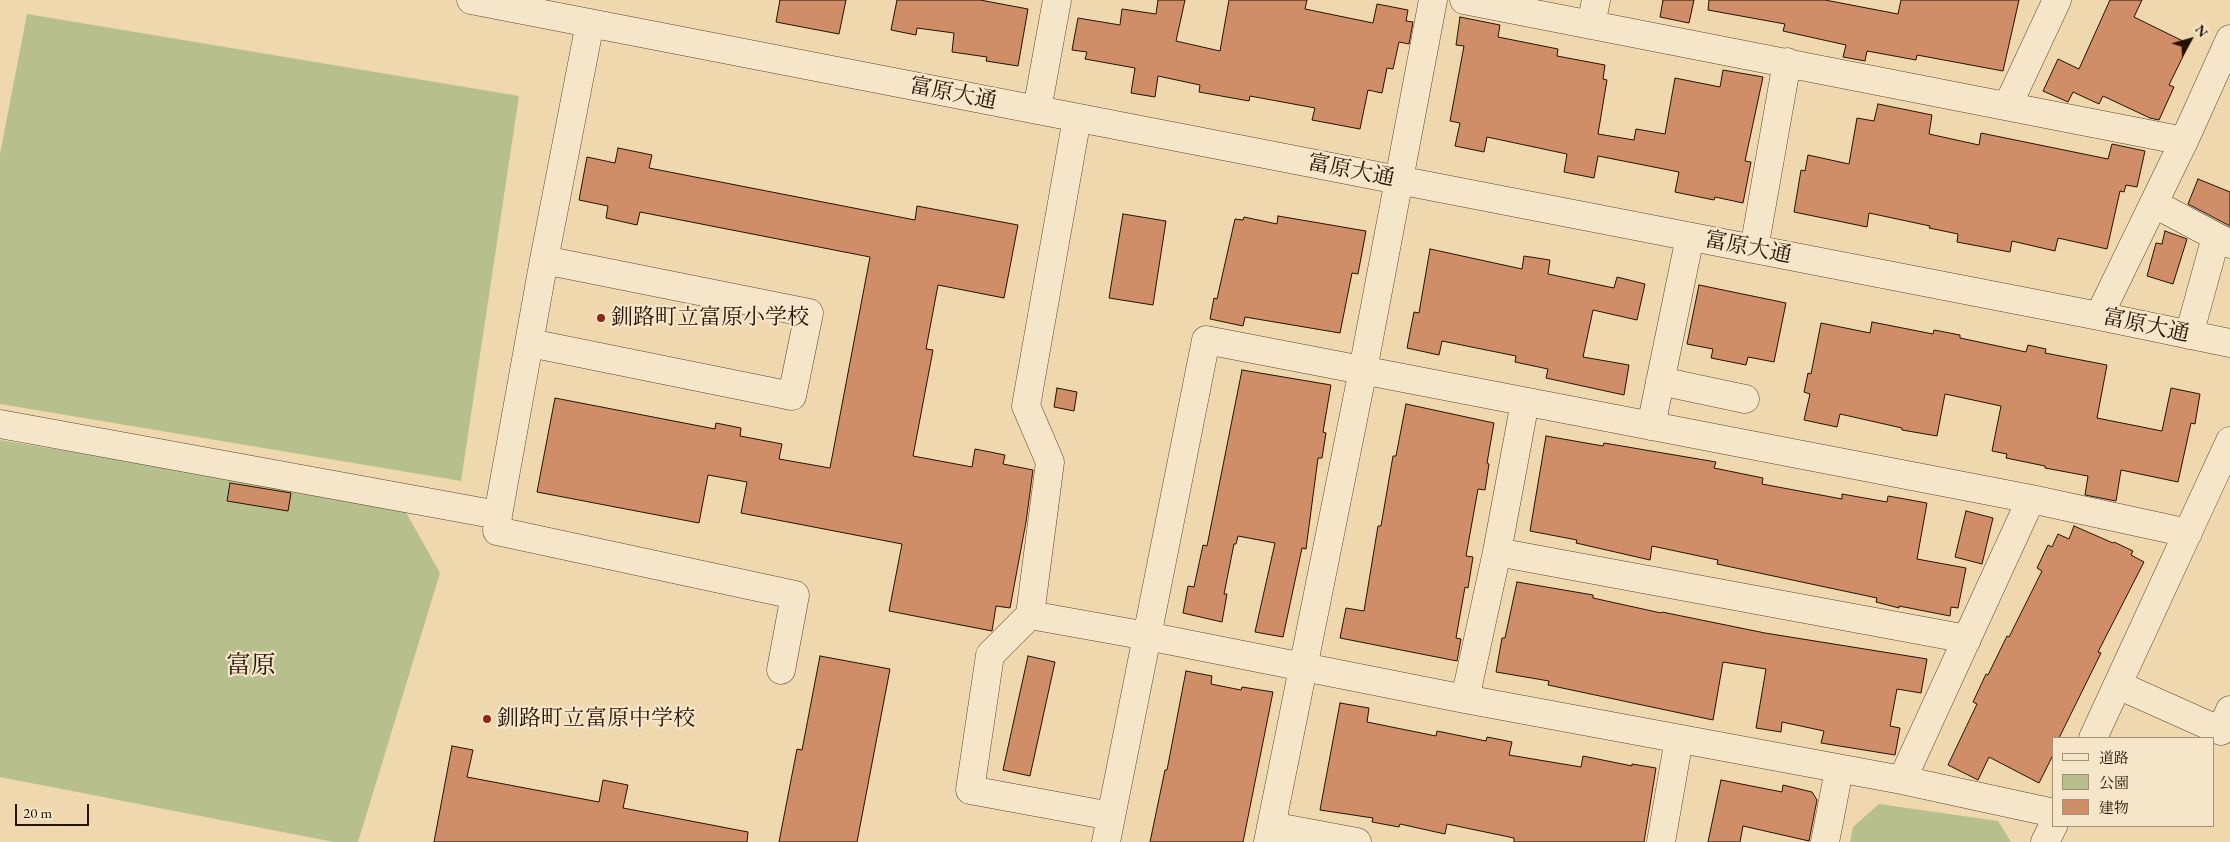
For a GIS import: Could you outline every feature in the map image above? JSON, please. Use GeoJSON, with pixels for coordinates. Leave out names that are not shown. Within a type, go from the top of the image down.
{"type":"FeatureCollection","features":[{"type":"Feature","properties":{"kind":"street","name":"富原大通"},"geometry":{"type":"LineString","coordinates":[[471,0],[503,3],[590,23],[2230,343]]}},
{"type":"Feature","properties":{"kind":"street"},"geometry":{"type":"LineString","coordinates":[[1037,110],[1057,0]]}},
{"type":"Feature","properties":{"kind":"street"},"geometry":{"type":"LineString","coordinates":[[1357,842],[1269,834],[1363,370],[1433,0]]}},
{"type":"Feature","properties":{"kind":"street"},"geometry":{"type":"LineString","coordinates":[[1464,0],[1594,13],[1787,62],[2184,141]]}},
{"type":"Feature","properties":{"kind":"street"},"geometry":{"type":"LineString","coordinates":[[2008,105],[2057,0]]}},
{"type":"Feature","properties":{"kind":"street"},"geometry":{"type":"LineString","coordinates":[[590,23],[544,260],[498,515],[497,531],[795,595],[781,670]]}},
{"type":"Feature","properties":{"kind":"street"},"geometry":{"type":"LineString","coordinates":[[2099,316],[2184,141],[2230,39]]}},
{"type":"Feature","properties":{"kind":"street"},"geometry":{"type":"LineString","coordinates":[[1754,249],[1787,62]]}},
{"type":"Feature","properties":{"kind":"street"},"geometry":{"type":"LineString","coordinates":[[1077,118],[1026,406],[1050,462],[1030,616],[990,655],[970,790],[1108,829],[1206,340],[2031,499],[2188,533]]}},
{"type":"Feature","properties":{"kind":"street"},"geometry":{"type":"LineString","coordinates":[[2166,210],[2223,241],[2189,335]]}},
{"type":"Feature","properties":{"kind":"street"},"geometry":{"type":"LineString","coordinates":[[1651,426],[1690,237]]}},
{"type":"Feature","properties":{"kind":"street"},"geometry":{"type":"LineString","coordinates":[[530,343],[792,396],[809,312],[544,260]]}},
{"type":"Feature","properties":{"kind":"street"},"geometry":{"type":"LineString","coordinates":[[1660,381],[1745,399]]}},
{"type":"Feature","properties":{"kind":"street"},"geometry":{"type":"LineString","coordinates":[[1465,699],[1497,552],[1525,402]]}},
{"type":"Feature","properties":{"kind":"street"},"geometry":{"type":"LineString","coordinates":[[0,424],[498,515]]}},
{"type":"Feature","properties":{"kind":"street"},"geometry":{"type":"LineString","coordinates":[[2093,737],[2230,441]]}},
{"type":"Feature","properties":{"kind":"street"},"geometry":{"type":"LineString","coordinates":[[1902,780],[2031,499]]}},
{"type":"Feature","properties":{"kind":"street"},"geometry":{"type":"LineString","coordinates":[[1497,552],[1968,639]]}},
{"type":"Feature","properties":{"kind":"street"},"geometry":{"type":"LineString","coordinates":[[1030,616],[1147,636],[1465,699],[1839,770],[1902,780],[2052,813]]}},
{"type":"Feature","properties":{"kind":"street"},"geometry":{"type":"LineString","coordinates":[[2118,685],[2221,731],[2230,710]]}},
{"type":"Feature","properties":{"kind":"street"},"geometry":{"type":"LineString","coordinates":[[1661,842],[1679,739]]}},
{"type":"Feature","properties":{"kind":"street"},"geometry":{"type":"LineString","coordinates":[[1825,842],[1839,770]]}},
{"type":"Feature","properties":{"kind":"street"},"geometry":{"type":"LineString","coordinates":[[2045,842],[2052,827]]}},
{"type":"Feature","properties":{"kind":"green space"},"geometry":{"type":"Polygon","coordinates":[[[27,14],[519,96],[461,481],[0,404],[0,154],[27,14]]]}},
{"type":"Feature","properties":{"kind":"green space"},"geometry":{"type":"Polygon","coordinates":[[[0,440],[403,507],[440,573],[358,842],[334,842],[0,777],[0,440]]]}},
{"type":"Feature","properties":{"kind":"green space"},"geometry":{"type":"Polygon","coordinates":[[[1879,804],[1998,821],[2011,842],[1850,842],[1853,827],[1879,804]]]}},
{"type":"Feature","properties":{"kind":"building"},"geometry":{"type":"Polygon","coordinates":[[[780,0],[846,0],[839,34],[776,22],[780,0]]]}},
{"type":"Feature","properties":{"kind":"building"},"geometry":{"type":"Polygon","coordinates":[[[897,0],[980,0],[1028,9],[1018,66],[986,61],[987,57],[952,52],[954,33],[917,28],[916,35],[891,30],[897,0]]]}},
{"type":"Feature","properties":{"kind":"building"},"geometry":{"type":"Polygon","coordinates":[[[1158,0],[1185,0],[1176,41],[1220,51],[1229,0],[1307,0],[1305,9],[1373,23],[1377,4],[1408,10],[1406,21],[1413,22],[1409,44],[1399,42],[1393,69],[1387,68],[1382,93],[1368,90],[1360,129],[1312,120],[1315,108],[1250,96],[1249,101],[1199,92],[1200,85],[1158,76],[1155,97],[1131,93],[1135,68],[1085,59],[1087,52],[1072,50],[1078,18],[1120,25],[1122,9],[1156,14],[1158,0]]]}},
{"type":"Feature","properties":{"kind":"building"},"geometry":{"type":"Polygon","coordinates":[[[1663,0],[1694,0],[1689,23],[1660,17],[1663,0]]]}},
{"type":"Feature","properties":{"kind":"building"},"geometry":{"type":"Polygon","coordinates":[[[1709,0],[1825,0],[1898,14],[1901,0],[2019,0],[2003,71],[1917,55],[1916,60],[1867,51],[1865,61],[1843,57],[1846,45],[1783,31],[1785,24],[1708,10],[1709,0]]]}},
{"type":"Feature","properties":{"kind":"building"},"geometry":{"type":"Polygon","coordinates":[[[2110,0],[2142,0],[2134,17],[2189,44],[2169,85],[2174,87],[2159,120],[2150,118],[2103,96],[2099,104],[2073,92],[2068,102],[2043,91],[2058,59],[2079,69],[2110,0]]]}},
{"type":"Feature","properties":{"kind":"building"},"geometry":{"type":"Polygon","coordinates":[[[1460,17],[1500,25],[1498,37],[1558,49],[1557,56],[1605,65],[1603,79],[1607,80],[1598,134],[1634,140],[1636,129],[1665,134],[1675,78],[1720,87],[1723,70],[1763,77],[1745,161],[1751,162],[1743,203],[1715,197],[1714,200],[1675,192],[1679,172],[1598,156],[1594,178],[1564,172],[1567,154],[1487,137],[1484,152],[1455,146],[1460,123],[1450,121],[1464,46],[1456,45],[1460,17]]]}},
{"type":"Feature","properties":{"kind":"building"},"geometry":{"type":"Polygon","coordinates":[[[1878,104],[1932,115],[1929,134],[1979,145],[1981,133],[2108,159],[2112,144],[2145,151],[2137,187],[2126,185],[2124,192],[2120,191],[2107,249],[2058,238],[2055,251],[2012,241],[2010,252],[1957,242],[1958,234],[1869,213],[1867,227],[1794,212],[1801,170],[1805,171],[1808,155],[1849,164],[1857,118],[1874,121],[1878,104]]]}},
{"type":"Feature","properties":{"kind":"building"},"geometry":{"type":"Polygon","coordinates":[[[618,148],[652,155],[649,168],[915,220],[917,206],[1018,225],[1004,298],[938,285],[926,349],[933,350],[913,456],[972,467],[975,449],[1005,455],[1003,464],[1033,470],[1026,522],[1010,608],[996,606],[992,631],[889,611],[902,544],[741,513],[747,482],[708,475],[699,523],[537,492],[555,398],[715,429],[716,423],[741,428],[740,436],[782,444],[779,459],[830,468],[870,257],[640,212],[637,225],[606,218],[608,206],[579,200],[587,157],[615,163],[618,148]]]}},
{"type":"Feature","properties":{"kind":"building"},"geometry":{"type":"Polygon","coordinates":[[[2198,179],[2230,192],[2230,226],[2188,204],[2198,179]]]}},
{"type":"Feature","properties":{"kind":"building"},"geometry":{"type":"Polygon","coordinates":[[[1123,214],[1166,221],[1153,305],[1109,298],[1123,214]]]}},
{"type":"Feature","properties":{"kind":"building"},"geometry":{"type":"Polygon","coordinates":[[[1278,216],[1366,231],[1358,274],[1352,273],[1340,333],[1245,317],[1243,326],[1210,319],[1214,298],[1217,299],[1235,219],[1243,220],[1244,217],[1277,224],[1278,216]]]}},
{"type":"Feature","properties":{"kind":"building"},"geometry":{"type":"Polygon","coordinates":[[[2165,231],[2187,239],[2173,284],[2147,276],[2156,243],[2162,244],[2165,231]]]}},
{"type":"Feature","properties":{"kind":"building"},"geometry":{"type":"Polygon","coordinates":[[[1430,249],[1522,269],[1524,256],[1550,260],[1548,274],[1614,288],[1617,277],[1645,284],[1637,320],[1593,310],[1583,357],[1629,365],[1624,395],[1546,378],[1548,369],[1515,362],[1516,356],[1442,341],[1439,355],[1407,348],[1414,312],[1419,313],[1430,249]]]}},
{"type":"Feature","properties":{"kind":"building"},"geometry":{"type":"Polygon","coordinates":[[[1699,285],[1786,303],[1774,362],[1748,357],[1746,365],[1711,358],[1713,349],[1687,344],[1699,285]]]}},
{"type":"Feature","properties":{"kind":"building"},"geometry":{"type":"Polygon","coordinates":[[[1872,322],[1933,334],[1934,330],[1960,335],[1960,338],[2026,352],[2028,345],[2046,349],[2045,353],[2107,365],[2097,418],[2162,431],[2171,388],[2200,394],[2195,424],[2191,423],[2178,482],[2121,470],[2116,501],[2085,495],[2088,476],[2006,458],[2007,454],[1992,451],[2001,406],[1945,394],[1937,436],[1902,430],[1902,428],[1840,414],[1837,427],[1804,420],[1810,394],[1804,392],[1808,373],[1811,374],[1821,323],[1870,333],[1872,322]]]}},
{"type":"Feature","properties":{"kind":"building"},"geometry":{"type":"Polygon","coordinates":[[[1242,370],[1331,385],[1323,432],[1326,433],[1322,458],[1318,458],[1306,549],[1302,548],[1283,637],[1255,632],[1275,543],[1238,536],[1236,544],[1234,544],[1224,594],[1227,594],[1222,622],[1183,613],[1188,586],[1194,587],[1203,545],[1207,546],[1242,370]]]}},
{"type":"Feature","properties":{"kind":"building"},"geometry":{"type":"Polygon","coordinates":[[[1057,388],[1077,392],[1074,411],[1054,407],[1057,388]]]}},
{"type":"Feature","properties":{"kind":"building"},"geometry":{"type":"Polygon","coordinates":[[[1406,404],[1494,423],[1487,463],[1489,464],[1485,490],[1478,489],[1466,556],[1473,557],[1468,588],[1465,587],[1456,638],[1461,639],[1457,661],[1340,638],[1346,608],[1364,611],[1378,526],[1381,526],[1393,456],[1396,456],[1406,404]]]}},
{"type":"Feature","properties":{"kind":"building"},"geometry":{"type":"Polygon","coordinates":[[[1546,436],[1603,446],[1604,443],[1716,462],[1714,468],[1763,478],[1762,484],[1842,499],[1842,494],[1887,502],[1888,496],[1927,503],[1917,559],[1966,568],[1958,608],[1951,607],[1950,616],[1899,606],[1899,608],[1876,602],[1877,598],[1717,564],[1718,560],[1652,546],[1650,560],[1576,543],[1577,540],[1530,531],[1546,436]]]}},
{"type":"Feature","properties":{"kind":"building"},"geometry":{"type":"Polygon","coordinates":[[[230,483],[291,493],[288,511],[227,501],[230,483]]]}},
{"type":"Feature","properties":{"kind":"building"},"geometry":{"type":"Polygon","coordinates":[[[1966,511],[1993,518],[1982,564],[1955,557],[1966,511]]]}},
{"type":"Feature","properties":{"kind":"building"},"geometry":{"type":"Polygon","coordinates":[[[2074,526],[2133,551],[2131,555],[2144,562],[2098,652],[2101,653],[2059,737],[2052,737],[2052,757],[2039,783],[1989,757],[1978,780],[1948,765],[1977,704],[1973,702],[1986,674],[1988,675],[2007,636],[2009,637],[2042,571],[2037,568],[2048,545],[2052,547],[2058,534],[2069,539],[2074,526]]]}},
{"type":"Feature","properties":{"kind":"building"},"geometry":{"type":"Polygon","coordinates":[[[1517,582],[1593,595],[1593,598],[1765,633],[1927,659],[1921,693],[1897,689],[1890,726],[1900,728],[1895,755],[1821,743],[1824,731],[1782,722],[1781,732],[1756,728],[1766,669],[1723,662],[1713,720],[1548,685],[1549,681],[1496,672],[1502,638],[1505,638],[1517,582]]]}},
{"type":"Feature","properties":{"kind":"building"},"geometry":{"type":"Polygon","coordinates":[[[820,656],[890,669],[857,842],[779,842],[797,749],[802,750],[820,656]]]}},
{"type":"Feature","properties":{"kind":"building"},"geometry":{"type":"Polygon","coordinates":[[[1028,656],[1055,662],[1030,776],[1003,770],[1028,656]]]}},
{"type":"Feature","properties":{"kind":"building"},"geometry":{"type":"Polygon","coordinates":[[[1186,671],[1212,676],[1211,684],[1241,690],[1242,687],[1273,692],[1243,842],[1150,842],[1165,770],[1167,770],[1186,671]]]}},
{"type":"Feature","properties":{"kind":"building"},"geometry":{"type":"Polygon","coordinates":[[[1340,703],[1369,708],[1367,722],[1436,736],[1437,731],[1486,741],[1487,737],[1512,742],[1509,755],[1581,767],[1583,756],[1632,766],[1632,764],[1656,768],[1644,842],[1514,842],[1514,838],[1447,824],[1445,834],[1400,824],[1399,827],[1372,822],[1373,818],[1320,810],[1340,703]]]}},
{"type":"Feature","properties":{"kind":"building"},"geometry":{"type":"Polygon","coordinates":[[[452,746],[473,750],[467,777],[599,802],[603,780],[628,785],[623,808],[748,832],[747,842],[434,842],[452,746]]]}},
{"type":"Feature","properties":{"kind":"building"},"geometry":{"type":"Polygon","coordinates":[[[1721,780],[1782,792],[1783,785],[1812,792],[1817,800],[1809,841],[1743,826],[1740,842],[1708,842],[1721,780]]]}},
{"type":"Feature","properties":{"kind":"place","name":"釧路町立富原小学校"},"geometry":{"type":"Point","coordinates":[601,318]}},
{"type":"Feature","properties":{"kind":"place","name":"釧路町立富原中学校"},"geometry":{"type":"Point","coordinates":[487,719]}},
{"type":"Feature","properties":{"kind":"district","name":"富原"},"geometry":{"type":"Point","coordinates":[251,666]}}]}
